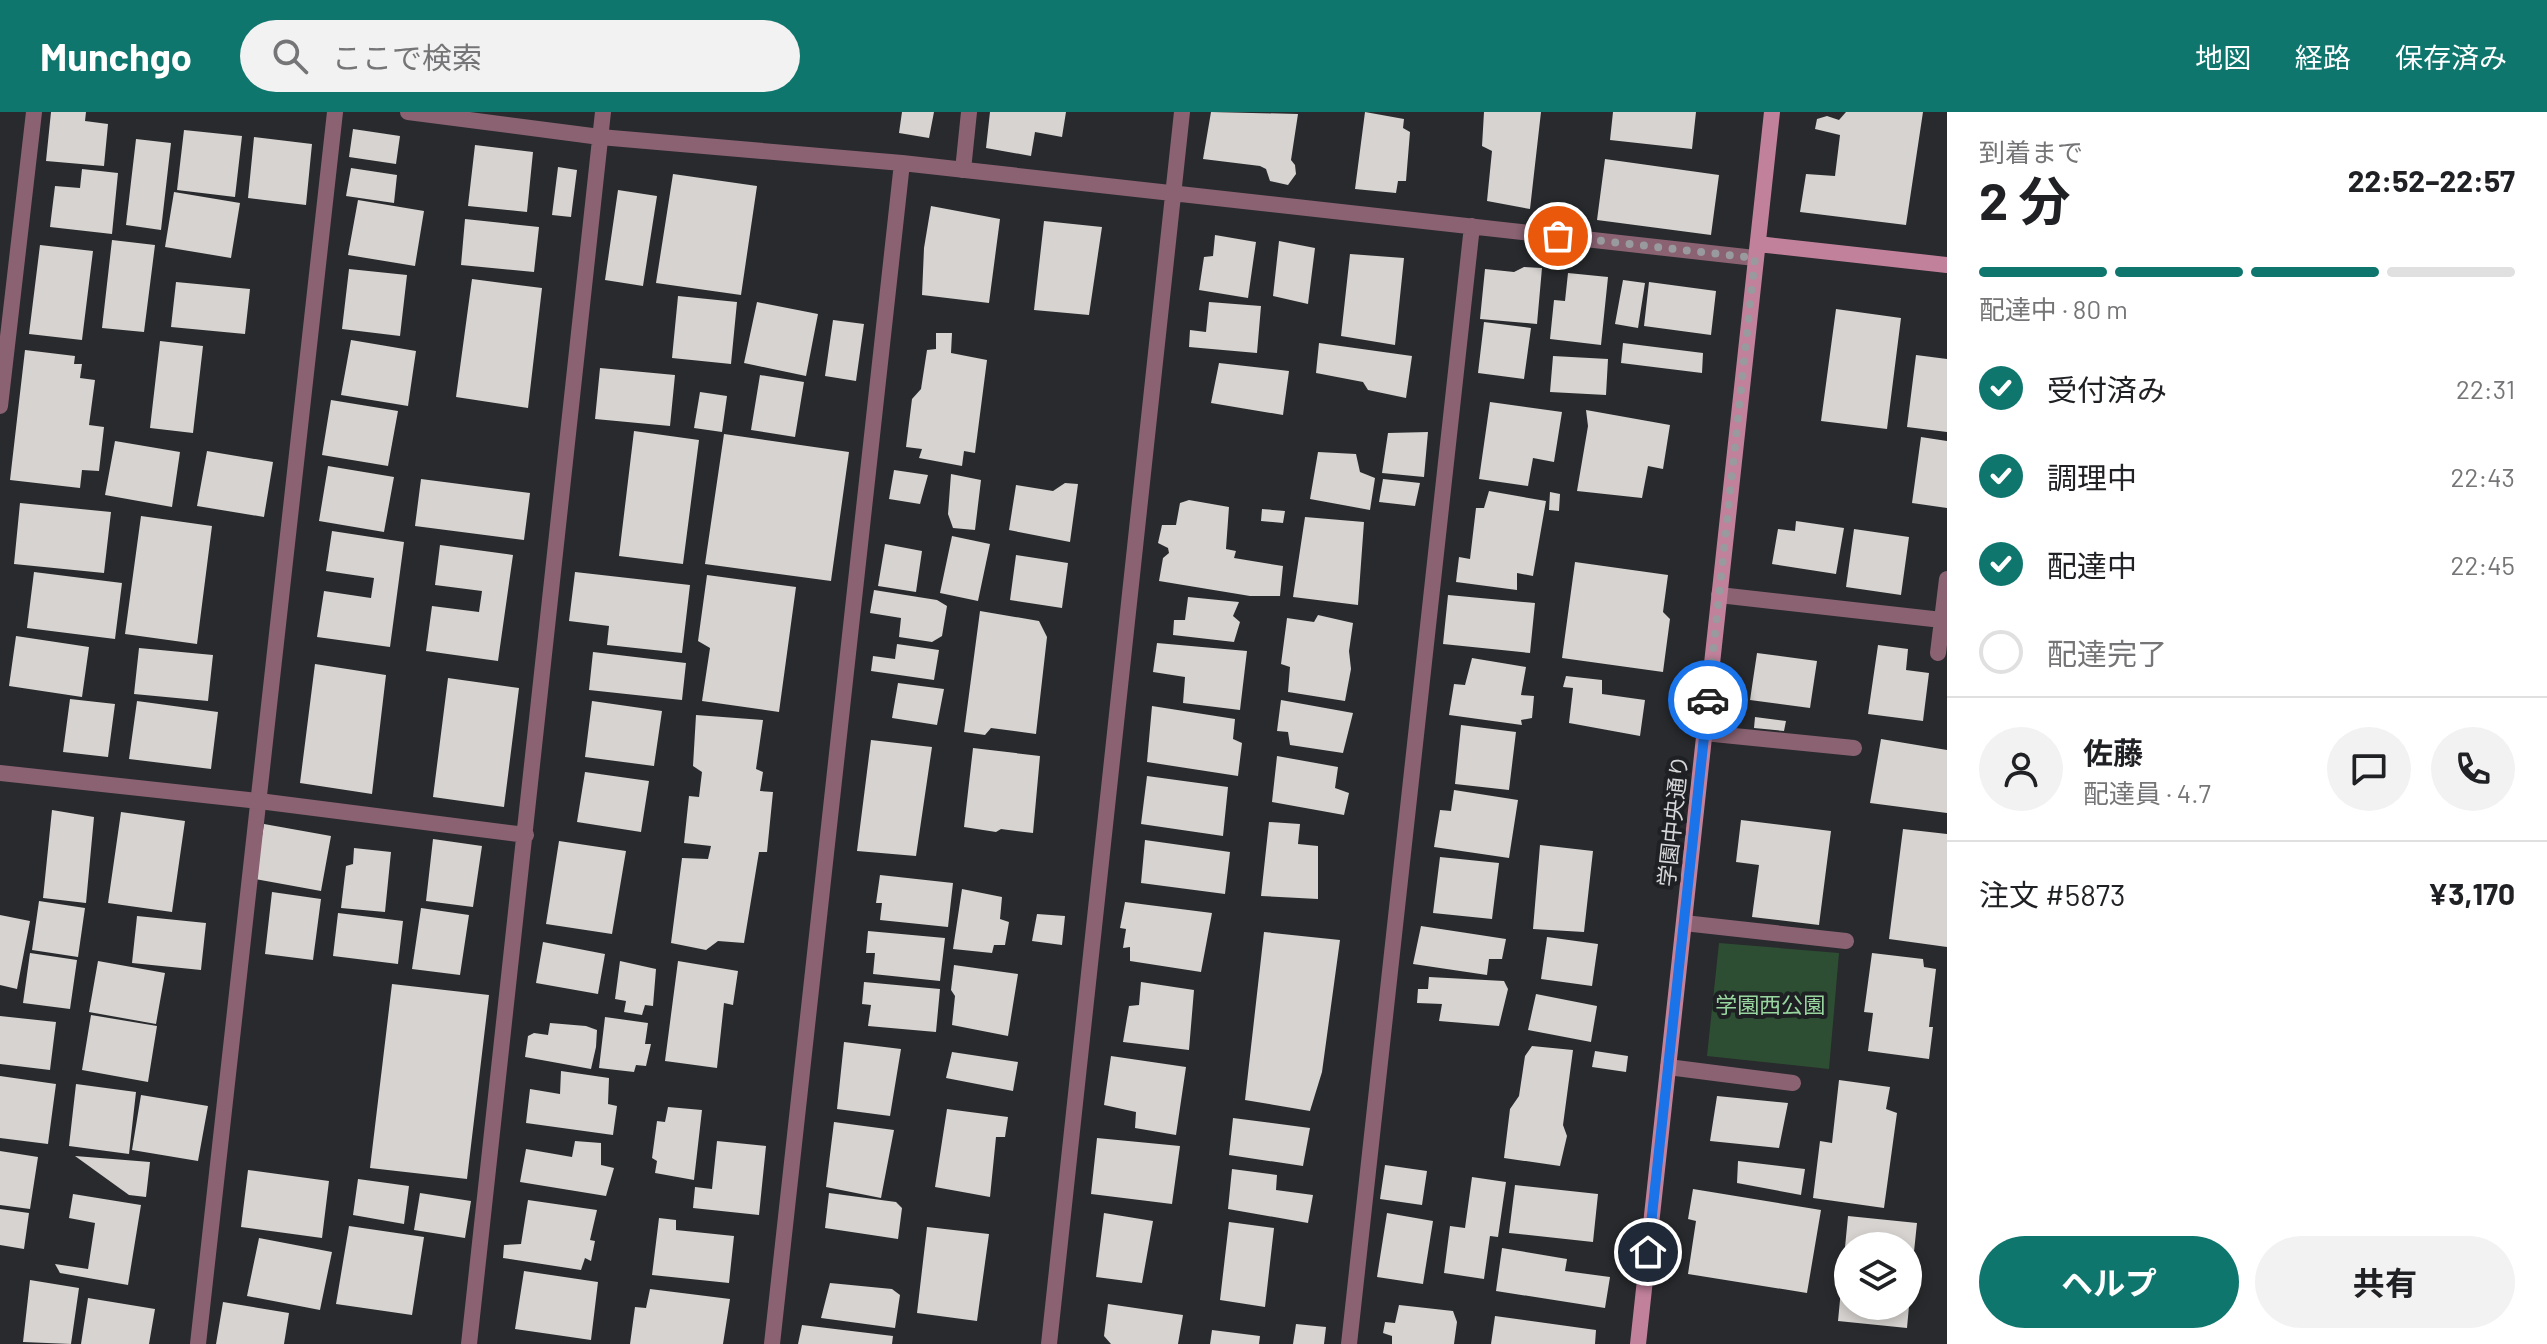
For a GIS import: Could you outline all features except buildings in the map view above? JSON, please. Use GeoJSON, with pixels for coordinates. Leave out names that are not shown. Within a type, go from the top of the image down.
{"type":"FeatureCollection","features":[{"type":"Feature","properties":{"kind":"street"},"geometry":{"type":"LineString","coordinates":[[0,406],[34,112]]}},
{"type":"Feature","properties":{"kind":"street"},"geometry":{"type":"LineString","coordinates":[[198,1344],[335,112]]}},
{"type":"Feature","properties":{"kind":"street"},"geometry":{"type":"LineString","coordinates":[[408,112],[600,137],[902,163],[1472,226],[1947,265]]}},
{"type":"Feature","properties":{"kind":"street"},"geometry":{"type":"LineString","coordinates":[[469,1344],[603,112]]}},
{"type":"Feature","properties":{"kind":"street"},"geometry":{"type":"LineString","coordinates":[[963,170],[969,112]]}},
{"type":"Feature","properties":{"kind":"street"},"geometry":{"type":"LineString","coordinates":[[1049,1344],[1182,112]]}},
{"type":"Feature","properties":{"kind":"street","name":"学園中央通り"},"geometry":{"type":"LineString","coordinates":[[1638,1344],[1772,112]]}},
{"type":"Feature","properties":{"kind":"street"},"geometry":{"type":"LineString","coordinates":[[772,1344],[902,163]]}},
{"type":"Feature","properties":{"kind":"street"},"geometry":{"type":"LineString","coordinates":[[1349,1344],[1472,226]]}},
{"type":"Feature","properties":{"kind":"street"},"geometry":{"type":"LineString","coordinates":[[1938,653],[1947,579]]}},
{"type":"Feature","properties":{"kind":"street"},"geometry":{"type":"LineString","coordinates":[[1719,595],[1942,620]]}},
{"type":"Feature","properties":{"kind":"street"},"geometry":{"type":"LineString","coordinates":[[1704,733],[1854,748]]}},
{"type":"Feature","properties":{"kind":"street"},"geometry":{"type":"LineString","coordinates":[[0,773],[259,801],[526,835]]}},
{"type":"Feature","properties":{"kind":"street"},"geometry":{"type":"LineString","coordinates":[[1684,923],[1846,941]]}},
{"type":"Feature","properties":{"kind":"street"},"geometry":{"type":"LineString","coordinates":[[1668,1067],[1793,1083]]}},
{"type":"Feature","properties":{"kind":"green space","name":"学園西公園"},"geometry":{"type":"Polygon","coordinates":[[[1719,943],[1839,953],[1829,1069],[1707,1056],[1719,943]]]}},
{"type":"Feature","properties":{"kind":"way so far"},"geometry":{"type":"LineString","coordinates":[[1558,236],[1755,258],[1708,700]]}},
{"type":"Feature","properties":{"kind":"route"},"geometry":{"type":"LineString","coordinates":[[1648,1252],[1708,700]]}}]}
